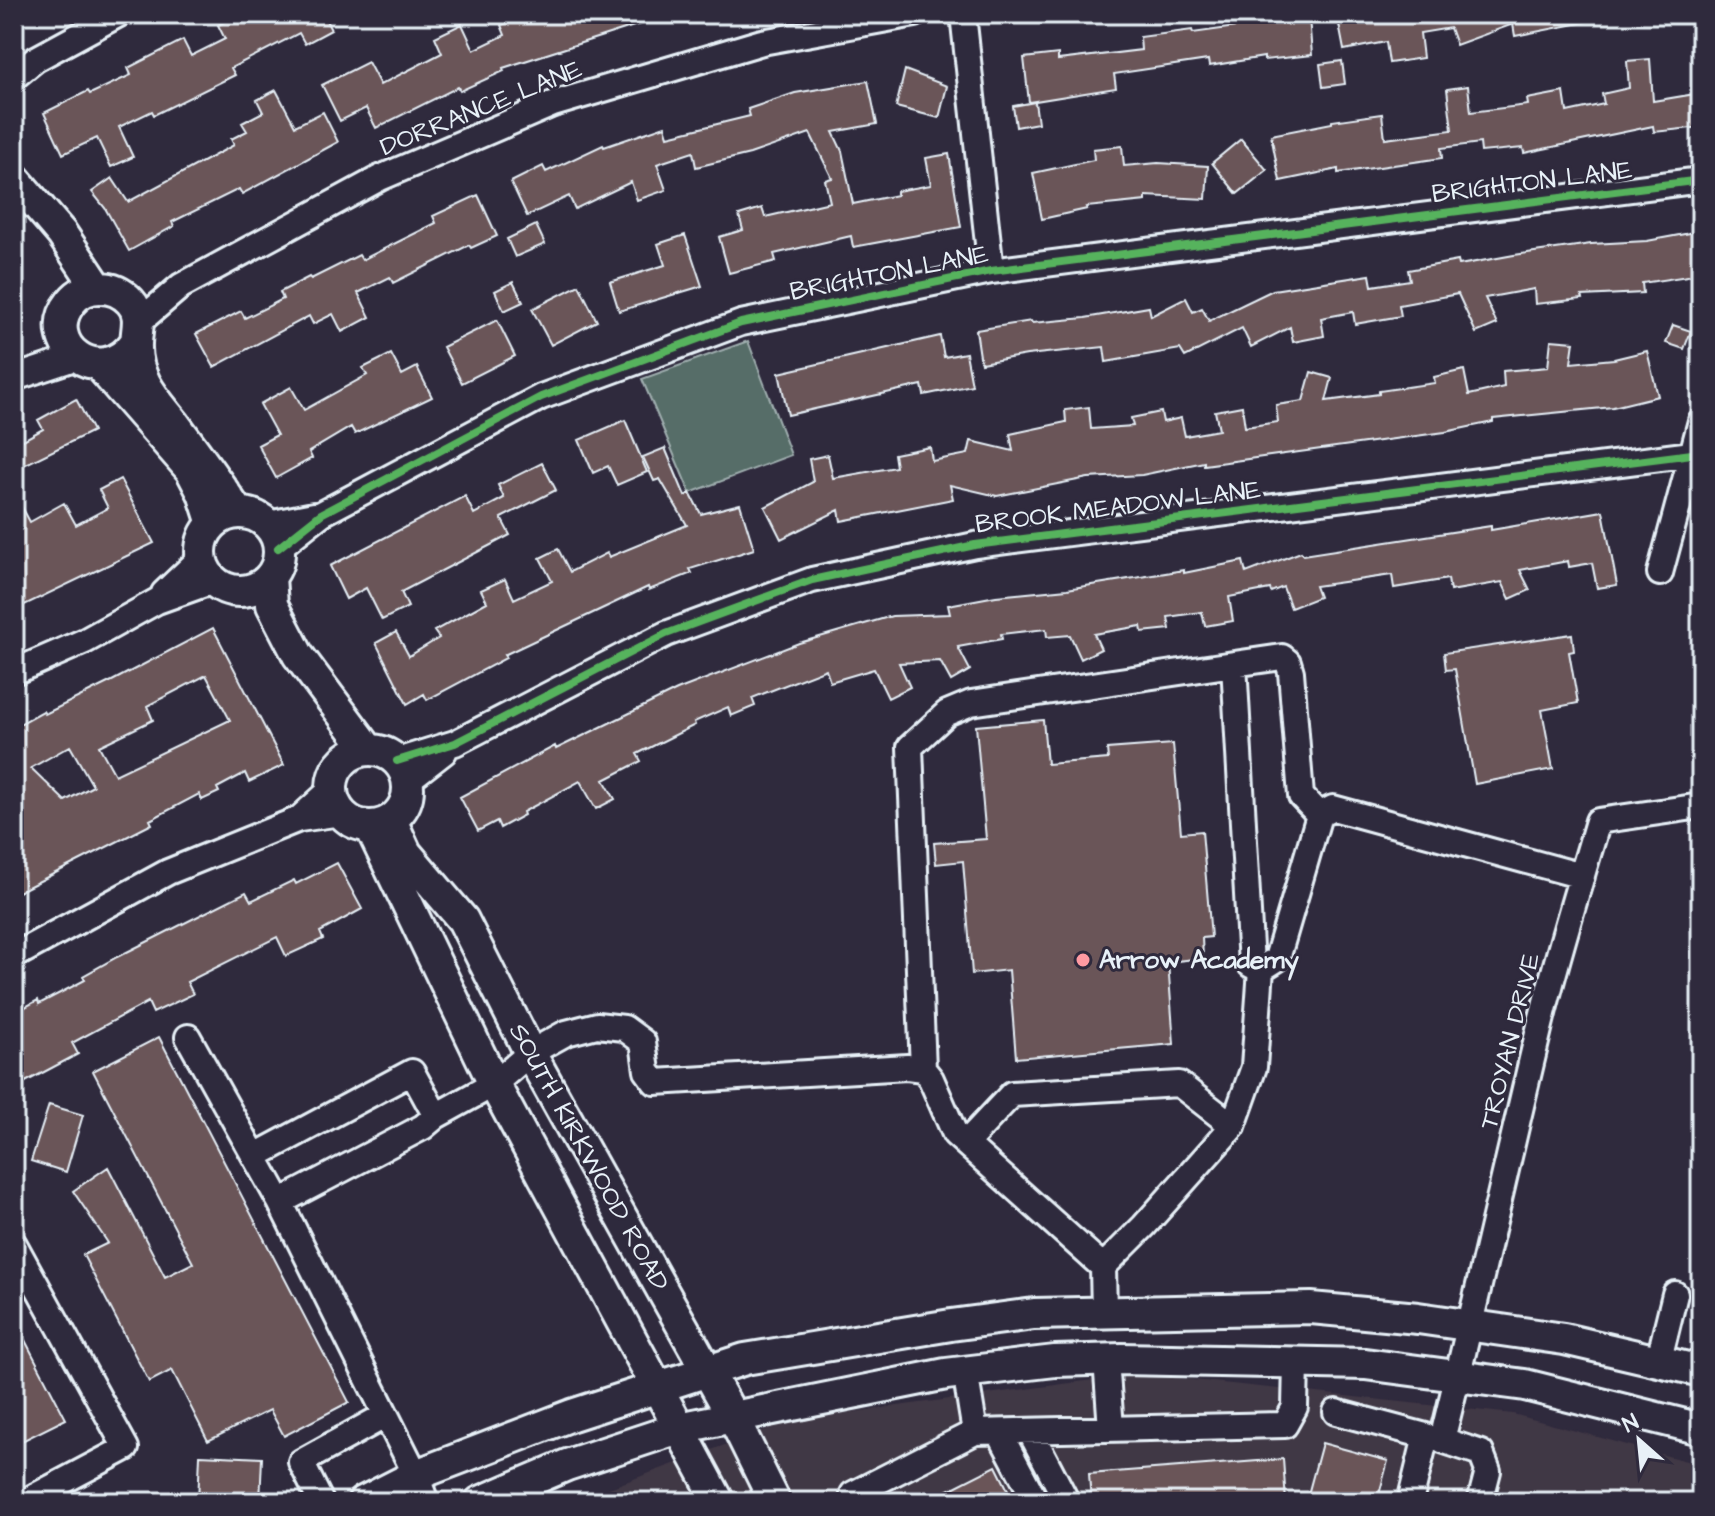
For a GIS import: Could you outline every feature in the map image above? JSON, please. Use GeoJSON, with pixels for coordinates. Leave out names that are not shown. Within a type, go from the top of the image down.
{"type":"FeatureCollection","features":[{"type":"Feature","properties":{"kind":"main road"},"geometry":{"type":"LineString","coordinates":[[14,178],[62,234],[98,288]]}},
{"type":"Feature","properties":{"kind":"main road"},"geometry":{"type":"LineString","coordinates":[[14,201],[34,224],[68,276],[66,316],[69,349],[88,361],[191,470],[203,493],[226,518]]}},
{"type":"Feature","properties":{"kind":"main road"},"geometry":{"type":"LineString","coordinates":[[66,316],[79,295],[98,288],[109,289],[135,322],[137,364],[146,386],[220,485],[226,518]]}},
{"type":"Feature","properties":{"kind":"main road"},"geometry":{"type":"LineString","coordinates":[[88,361],[120,360],[135,322]]}},
{"type":"Feature","properties":{"kind":"main road"},"geometry":{"type":"LineString","coordinates":[[251,515],[272,550],[272,605],[356,754],[341,744],[217,577],[201,546],[205,533],[226,518],[251,515]]}},
{"type":"Feature","properties":{"kind":"main road"},"geometry":{"type":"LineString","coordinates":[[217,577],[260,585],[272,550]]}},
{"type":"Feature","properties":{"kind":"main road"},"geometry":{"type":"LineString","coordinates":[[379,750],[402,770],[406,803],[380,823],[359,824],[336,801],[337,769],[356,754],[379,750]]}},
{"type":"Feature","properties":{"kind":"main road","name":"SOUTH KIRKWOOD ROAD"},"geometry":{"type":"LineString","coordinates":[[380,823],[463,920],[530,1053],[733,1417],[775,1502]]}},
{"type":"Feature","properties":{"kind":"main road","name":"SOUTH KIRKWOOD ROAD"},"geometry":{"type":"LineString","coordinates":[[380,823],[494,1084],[719,1502]]}},
{"type":"Feature","properties":{"kind":"main road"},"geometry":{"type":"LineString","coordinates":[[363,1502],[421,1488],[572,1415],[745,1359],[1034,1314],[1311,1308],[1468,1324],[1564,1339],[1701,1371]]}},
{"type":"Feature","properties":{"kind":"main road"},"geometry":{"type":"LineString","coordinates":[[1104,1312],[1106,1359]]}},
{"type":"Feature","properties":{"kind":"main road"},"geometry":{"type":"LineString","coordinates":[[480,1502],[567,1465],[679,1428],[965,1371],[1055,1361],[1106,1359],[1365,1364],[1525,1385],[1701,1429]]}},
{"type":"Feature","properties":{"kind":"street"},"geometry":{"type":"LineString","coordinates":[[14,77],[25,63],[119,14]]}},
{"type":"Feature","properties":{"kind":"street","name":"DORRANCE LANE"},"geometry":{"type":"LineString","coordinates":[[135,322],[181,286],[380,178],[553,104],[762,42],[915,14]]}},
{"type":"Feature","properties":{"kind":"street"},"geometry":{"type":"LineString","coordinates":[[963,14],[991,271]]}},
{"type":"Feature","properties":{"kind":"street","name":"BRIGHTON LANE"},"geometry":{"type":"LineString","coordinates":[[272,550],[321,514],[541,397],[728,328],[991,271],[1701,180]]}},
{"type":"Feature","properties":{"kind":"street"},"geometry":{"type":"LineString","coordinates":[[16,377],[66,316]]}},
{"type":"Feature","properties":{"kind":"street"},"geometry":{"type":"LineString","coordinates":[[16,377],[88,361]]}},
{"type":"Feature","properties":{"kind":"street"},"geometry":{"type":"LineString","coordinates":[[1660,573],[1701,421]]}},
{"type":"Feature","properties":{"kind":"street","name":"BROOK MEADOW LANE"},"geometry":{"type":"LineString","coordinates":[[402,770],[666,634],[812,580],[975,545],[1692,454]]}},
{"type":"Feature","properties":{"kind":"street"},"geometry":{"type":"LineString","coordinates":[[14,672],[85,641],[157,601],[217,577]]}},
{"type":"Feature","properties":{"kind":"street"},"geometry":{"type":"LineString","coordinates":[[1103,1267],[955,1134],[931,1079],[923,1069],[910,747],[947,713],[971,703],[1282,657],[1288,662],[1291,672],[1301,796],[1319,815]]}},
{"type":"Feature","properties":{"kind":"street"},"geometry":{"type":"LineString","coordinates":[[1234,664],[1251,965],[1261,969]]}},
{"type":"Feature","properties":{"kind":"street"},"geometry":{"type":"LineString","coordinates":[[14,956],[168,872],[336,801]]}},
{"type":"Feature","properties":{"kind":"street","name":"TROYAN DRIVE"},"geometry":{"type":"LineString","coordinates":[[1410,1502],[1458,1376],[1537,1035],[1598,821],[1701,806]]}},
{"type":"Feature","properties":{"kind":"street"},"geometry":{"type":"LineString","coordinates":[[1261,969],[1277,959],[1319,815],[1333,808],[1582,876]]}},
{"type":"Feature","properties":{"kind":"street"},"geometry":{"type":"LineString","coordinates":[[1104,1312],[1103,1267],[1233,1126],[1254,1067],[1261,969]]}},
{"type":"Feature","properties":{"kind":"street"},"geometry":{"type":"LineString","coordinates":[[280,1202],[423,1127],[436,1116],[494,1084],[530,1053],[566,1033],[597,1025],[624,1028],[643,1042],[647,1071],[655,1082],[907,1067],[923,1069]]}},
{"type":"Feature","properties":{"kind":"street"},"geometry":{"type":"LineString","coordinates":[[188,1037],[280,1202],[421,1488]]}},
{"type":"Feature","properties":{"kind":"street"},"geometry":{"type":"LineString","coordinates":[[255,1156],[412,1072],[436,1116]]}},
{"type":"Feature","properties":{"kind":"street"},"geometry":{"type":"LineString","coordinates":[[966,1143],[1012,1094],[1179,1084],[1233,1126]]}},
{"type":"Feature","properties":{"kind":"street"},"geometry":{"type":"LineString","coordinates":[[14,1244],[126,1448],[24,1502]]}},
{"type":"Feature","properties":{"kind":"street"},"geometry":{"type":"LineString","coordinates":[[1659,1359],[1675,1294]]}},
{"type":"Feature","properties":{"kind":"street"},"geometry":{"type":"LineString","coordinates":[[1106,1359],[1111,1429]]}},
{"type":"Feature","properties":{"kind":"street"},"geometry":{"type":"LineString","coordinates":[[857,1502],[853,1494],[987,1432],[1285,1425],[1295,1407],[1296,1362]]}},
{"type":"Feature","properties":{"kind":"street"},"geometry":{"type":"LineString","coordinates":[[965,1371],[987,1432],[1036,1502]]}},
{"type":"Feature","properties":{"kind":"street"},"geometry":{"type":"LineString","coordinates":[[1336,1412],[1481,1453],[1488,1471],[1480,1502]]}},
{"type":"Feature","properties":{"kind":"street"},"geometry":{"type":"LineString","coordinates":[[321,1502],[301,1462],[386,1415]]}},
{"type":"Feature","properties":{"kind":"street"},"geometry":{"type":"LineString","coordinates":[[1030,1431],[1067,1502]]}},
{"type":"Feature","properties":{"kind":"shaded area"},"geometry":{"type":"Polygon","coordinates":[[[1138,1374],[1513,1414],[1701,1465],[1701,1502],[572,1502],[792,1420],[1138,1374]]]}},
{"type":"Feature","properties":{"kind":"green space"},"geometry":{"type":"Polygon","coordinates":[[[748,341],[791,455],[690,493],[642,379],[748,341]]]}},
{"type":"Feature","properties":{"kind":"building"},"geometry":{"type":"Polygon","coordinates":[[[240,14],[323,14],[331,30],[305,44],[299,33],[231,68],[235,75],[154,115],[152,111],[119,127],[133,157],[111,167],[97,138],[63,154],[44,113],[88,91],[90,94],[131,75],[128,68],[183,40],[191,56],[225,39],[218,25],[240,14]]]}},
{"type":"Feature","properties":{"kind":"building"},"geometry":{"type":"Polygon","coordinates":[[[534,14],[658,14],[659,18],[503,68],[504,71],[460,91],[458,87],[376,128],[366,108],[340,121],[322,85],[368,62],[380,85],[442,53],[435,37],[462,24],[474,50],[505,35],[501,25],[534,14]]]}},
{"type":"Feature","properties":{"kind":"building"},"geometry":{"type":"Polygon","coordinates":[[[1337,14],[1585,14],[1586,22],[1515,36],[1513,24],[1456,45],[1450,28],[1420,33],[1423,58],[1389,63],[1386,42],[1344,50],[1337,14]]]}},
{"type":"Feature","properties":{"kind":"building"},"geometry":{"type":"Polygon","coordinates":[[[1309,17],[1312,55],[1264,60],[1264,57],[1209,66],[1208,60],[1114,74],[1116,88],[1029,102],[1024,58],[1058,54],[1058,60],[1141,50],[1140,37],[1309,17]]]}},
{"type":"Feature","properties":{"kind":"building"},"geometry":{"type":"Polygon","coordinates":[[[1650,59],[1653,101],[1701,93],[1701,127],[1654,132],[1653,126],[1524,153],[1523,148],[1481,152],[1480,143],[1441,148],[1442,158],[1338,173],[1338,169],[1280,181],[1271,135],[1332,121],[1382,114],[1385,139],[1452,130],[1447,89],[1468,86],[1471,112],[1528,105],[1527,99],[1564,92],[1567,112],[1604,104],[1602,94],[1629,88],[1627,61],[1650,59]]]}},
{"type":"Feature","properties":{"kind":"building"},"geometry":{"type":"Polygon","coordinates":[[[1342,61],[1345,84],[1323,87],[1320,64],[1342,61]]]}},
{"type":"Feature","properties":{"kind":"building"},"geometry":{"type":"Polygon","coordinates":[[[905,70],[947,86],[939,118],[896,107],[905,70]]]}},
{"type":"Feature","properties":{"kind":"building"},"geometry":{"type":"Polygon","coordinates":[[[868,81],[877,124],[833,132],[842,151],[853,204],[931,185],[926,158],[949,154],[961,227],[853,247],[851,236],[774,254],[776,261],[729,273],[719,237],[743,230],[739,215],[762,208],[765,217],[830,202],[825,180],[832,178],[810,133],[750,154],[696,167],[693,152],[657,164],[666,190],[637,200],[631,182],[575,209],[569,196],[527,216],[511,182],[543,166],[546,172],[603,145],[665,126],[668,136],[750,116],[748,109],[795,93],[868,81]]]}},
{"type":"Feature","properties":{"kind":"building"},"geometry":{"type":"Polygon","coordinates":[[[276,90],[295,126],[323,112],[338,142],[242,194],[239,189],[172,222],[174,226],[129,251],[105,208],[92,192],[112,178],[128,202],[234,145],[231,139],[247,131],[242,123],[263,112],[257,100],[276,90]]]}},
{"type":"Feature","properties":{"kind":"building"},"geometry":{"type":"Polygon","coordinates":[[[1035,102],[1038,123],[1016,127],[1013,106],[1035,102]]]}},
{"type":"Feature","properties":{"kind":"building"},"geometry":{"type":"Polygon","coordinates":[[[1241,139],[1267,170],[1237,194],[1212,163],[1241,139]]]}},
{"type":"Feature","properties":{"kind":"building"},"geometry":{"type":"Polygon","coordinates":[[[1122,146],[1124,166],[1158,163],[1208,166],[1206,199],[1146,196],[1146,201],[1086,207],[1042,219],[1033,173],[1094,160],[1093,149],[1122,146]]]}},
{"type":"Feature","properties":{"kind":"building"},"geometry":{"type":"Polygon","coordinates":[[[478,195],[497,236],[471,248],[469,245],[393,283],[390,277],[358,293],[370,317],[342,332],[333,314],[313,324],[309,316],[214,367],[196,334],[241,311],[245,318],[283,299],[280,292],[359,255],[362,260],[436,223],[433,216],[478,195]]]}},
{"type":"Feature","properties":{"kind":"building"},"geometry":{"type":"Polygon","coordinates":[[[536,225],[545,244],[515,257],[507,239],[536,225]]]}},
{"type":"Feature","properties":{"kind":"building"},"geometry":{"type":"Polygon","coordinates":[[[1701,231],[1701,274],[1642,283],[1643,293],[1582,296],[1583,299],[1535,304],[1534,289],[1485,298],[1497,324],[1476,333],[1458,294],[1399,305],[1401,316],[1355,324],[1353,312],[1321,318],[1324,336],[1293,342],[1290,327],[1251,347],[1242,328],[1185,357],[1180,349],[1106,362],[1104,347],[981,363],[976,330],[1031,321],[1085,318],[1149,307],[1151,316],[1186,298],[1193,312],[1202,308],[1209,321],[1273,290],[1370,275],[1372,286],[1410,280],[1408,270],[1458,261],[1459,265],[1591,244],[1647,241],[1701,231]]]}},
{"type":"Feature","properties":{"kind":"building"},"geometry":{"type":"Polygon","coordinates":[[[685,235],[702,286],[619,311],[610,282],[665,265],[658,244],[685,235]]]}},
{"type":"Feature","properties":{"kind":"building"},"geometry":{"type":"Polygon","coordinates":[[[513,282],[523,302],[504,311],[495,291],[513,282]]]}},
{"type":"Feature","properties":{"kind":"building"},"geometry":{"type":"Polygon","coordinates":[[[579,285],[597,321],[551,345],[532,309],[579,285]]]}},
{"type":"Feature","properties":{"kind":"building"},"geometry":{"type":"Polygon","coordinates":[[[497,320],[515,356],[462,383],[443,347],[497,320]]]}},
{"type":"Feature","properties":{"kind":"building"},"geometry":{"type":"Polygon","coordinates":[[[1673,325],[1691,331],[1684,349],[1666,343],[1673,325]]]}},
{"type":"Feature","properties":{"kind":"building"},"geometry":{"type":"Polygon","coordinates":[[[940,336],[944,357],[966,353],[972,385],[924,395],[922,385],[788,415],[779,373],[940,336]]]}},
{"type":"Feature","properties":{"kind":"building"},"geometry":{"type":"Polygon","coordinates":[[[1551,340],[1574,342],[1571,363],[1614,359],[1647,351],[1658,396],[1613,407],[1493,419],[1493,422],[1445,432],[1204,465],[1204,462],[1142,475],[1088,478],[997,496],[950,485],[953,499],[841,521],[839,510],[781,539],[765,507],[813,482],[809,459],[828,455],[833,478],[896,467],[894,454],[930,447],[932,461],[968,454],[971,441],[1013,451],[1010,434],[1066,422],[1065,410],[1089,407],[1091,429],[1133,426],[1131,418],[1161,412],[1163,422],[1181,418],[1185,436],[1219,430],[1215,411],[1242,406],[1245,427],[1278,422],[1276,405],[1303,401],[1311,372],[1332,378],[1326,401],[1435,383],[1434,377],[1464,370],[1469,395],[1504,387],[1503,371],[1548,367],[1551,340]]]}},
{"type":"Feature","properties":{"kind":"building"},"geometry":{"type":"Polygon","coordinates":[[[391,354],[402,375],[417,367],[432,397],[355,434],[351,427],[309,452],[312,458],[276,478],[258,445],[277,435],[260,404],[291,387],[304,410],[367,375],[363,368],[391,354]]]}},
{"type":"Feature","properties":{"kind":"building"},"geometry":{"type":"Polygon","coordinates":[[[76,399],[93,431],[14,470],[14,445],[43,429],[38,420],[76,399]]]}},
{"type":"Feature","properties":{"kind":"building"},"geometry":{"type":"Polygon","coordinates":[[[625,420],[647,472],[617,485],[608,466],[593,473],[579,440],[625,420]]]}},
{"type":"Feature","properties":{"kind":"building"},"geometry":{"type":"Polygon","coordinates":[[[665,448],[685,496],[690,493],[701,514],[740,504],[754,549],[690,569],[692,573],[649,590],[648,587],[504,655],[506,658],[427,700],[424,694],[407,704],[376,643],[396,632],[409,656],[439,638],[434,631],[487,602],[481,590],[505,579],[514,599],[552,581],[540,558],[558,549],[570,572],[607,553],[609,557],[687,525],[660,479],[654,481],[643,457],[665,448]]]}},
{"type":"Feature","properties":{"kind":"building"},"geometry":{"type":"Polygon","coordinates":[[[542,463],[556,490],[501,518],[510,535],[401,592],[408,607],[382,620],[366,588],[346,599],[330,566],[465,496],[474,514],[504,498],[498,485],[542,463]]]}},
{"type":"Feature","properties":{"kind":"building"},"geometry":{"type":"Polygon","coordinates":[[[120,479],[154,543],[14,610],[14,492],[30,522],[64,503],[76,525],[108,508],[99,490],[120,479]]]}},
{"type":"Feature","properties":{"kind":"building"},"geometry":{"type":"Polygon","coordinates":[[[1603,511],[1617,585],[1597,588],[1592,563],[1569,567],[1568,561],[1520,570],[1530,590],[1510,599],[1502,582],[1450,591],[1448,579],[1394,588],[1392,575],[1315,586],[1319,597],[1291,608],[1283,587],[1271,592],[1270,589],[1229,597],[1233,621],[1205,626],[1202,612],[1168,617],[1170,629],[1142,632],[1141,626],[1094,634],[1101,649],[1081,659],[1070,635],[1047,637],[1046,629],[1001,634],[1002,639],[958,647],[970,670],[951,681],[940,661],[899,663],[910,687],[888,698],[874,669],[830,682],[826,669],[752,698],[755,706],[731,716],[728,707],[637,754],[641,761],[604,780],[615,799],[596,809],[580,781],[500,828],[497,821],[478,831],[460,797],[555,746],[556,749],[677,690],[799,643],[892,616],[950,614],[948,605],[996,596],[1067,589],[1184,570],[1184,573],[1243,561],[1246,573],[1301,552],[1303,555],[1491,526],[1491,530],[1603,511]]]}},
{"type":"Feature","properties":{"kind":"building"},"geometry":{"type":"Polygon","coordinates":[[[213,628],[284,765],[249,782],[245,773],[202,800],[199,794],[150,820],[152,824],[14,894],[14,727],[112,681],[213,628]],[[206,675],[147,706],[153,720],[99,746],[115,775],[230,720],[206,675]],[[70,746],[31,768],[65,801],[93,786],[70,746]]]}},
{"type":"Feature","properties":{"kind":"building"},"geometry":{"type":"Polygon","coordinates":[[[1572,634],[1574,651],[1569,652],[1578,703],[1542,710],[1553,769],[1475,784],[1455,669],[1446,670],[1444,653],[1572,634]]]}},
{"type":"Feature","properties":{"kind":"building"},"geometry":{"type":"Polygon","coordinates":[[[1043,720],[1047,764],[1108,759],[1107,749],[1173,744],[1181,833],[1202,831],[1211,937],[1202,938],[1203,958],[1168,962],[1174,1044],[1016,1058],[1009,970],[972,974],[963,861],[936,864],[934,843],[986,839],[976,726],[1043,720]]]}},
{"type":"Feature","properties":{"kind":"building"},"geometry":{"type":"Polygon","coordinates":[[[337,863],[362,909],[320,932],[323,939],[286,956],[277,937],[187,982],[193,994],[153,1013],[148,1002],[72,1043],[78,1054],[14,1088],[14,1013],[38,1000],[39,1004],[85,980],[83,976],[117,957],[246,892],[251,901],[294,880],[296,884],[337,863]]]}},
{"type":"Feature","properties":{"kind":"building"},"geometry":{"type":"Polygon","coordinates":[[[159,1037],[349,1402],[284,1436],[270,1410],[208,1441],[172,1370],[149,1382],[83,1255],[108,1243],[73,1191],[108,1167],[165,1277],[193,1263],[93,1071],[159,1037]]]}},
{"type":"Feature","properties":{"kind":"building"},"geometry":{"type":"Polygon","coordinates":[[[49,1105],[83,1115],[66,1172],[31,1161],[49,1105]]]}},
{"type":"Feature","properties":{"kind":"building"},"geometry":{"type":"Polygon","coordinates":[[[14,1319],[66,1419],[14,1445],[14,1319]]]}},
{"type":"Feature","properties":{"kind":"building"},"geometry":{"type":"Polygon","coordinates":[[[1322,1443],[1388,1461],[1377,1502],[1306,1502],[1322,1443]]]}},
{"type":"Feature","properties":{"kind":"building"},"geometry":{"type":"Polygon","coordinates":[[[200,1455],[262,1458],[260,1502],[198,1502],[200,1455]]]}},
{"type":"Feature","properties":{"kind":"building"},"geometry":{"type":"Polygon","coordinates":[[[1283,1459],[1286,1502],[1091,1502],[1089,1474],[1283,1459]]]}},
{"type":"Feature","properties":{"kind":"building"},"geometry":{"type":"Polygon","coordinates":[[[996,1466],[1014,1502],[925,1502],[996,1466]]]}},
{"type":"Feature","properties":{"kind":"cycle path"},"geometry":{"type":"LineString","coordinates":[[278,548],[321,514],[541,397],[741,323],[991,271],[1701,180]]}},
{"type":"Feature","properties":{"kind":"cycle path"},"geometry":{"type":"LineString","coordinates":[[397,761],[455,743],[666,634],[812,580],[975,545],[1692,454]]}},
{"type":"Feature","properties":{"kind":"place","name":"Arrow Academy"},"geometry":{"type":"Point","coordinates":[1083,960]}}]}
